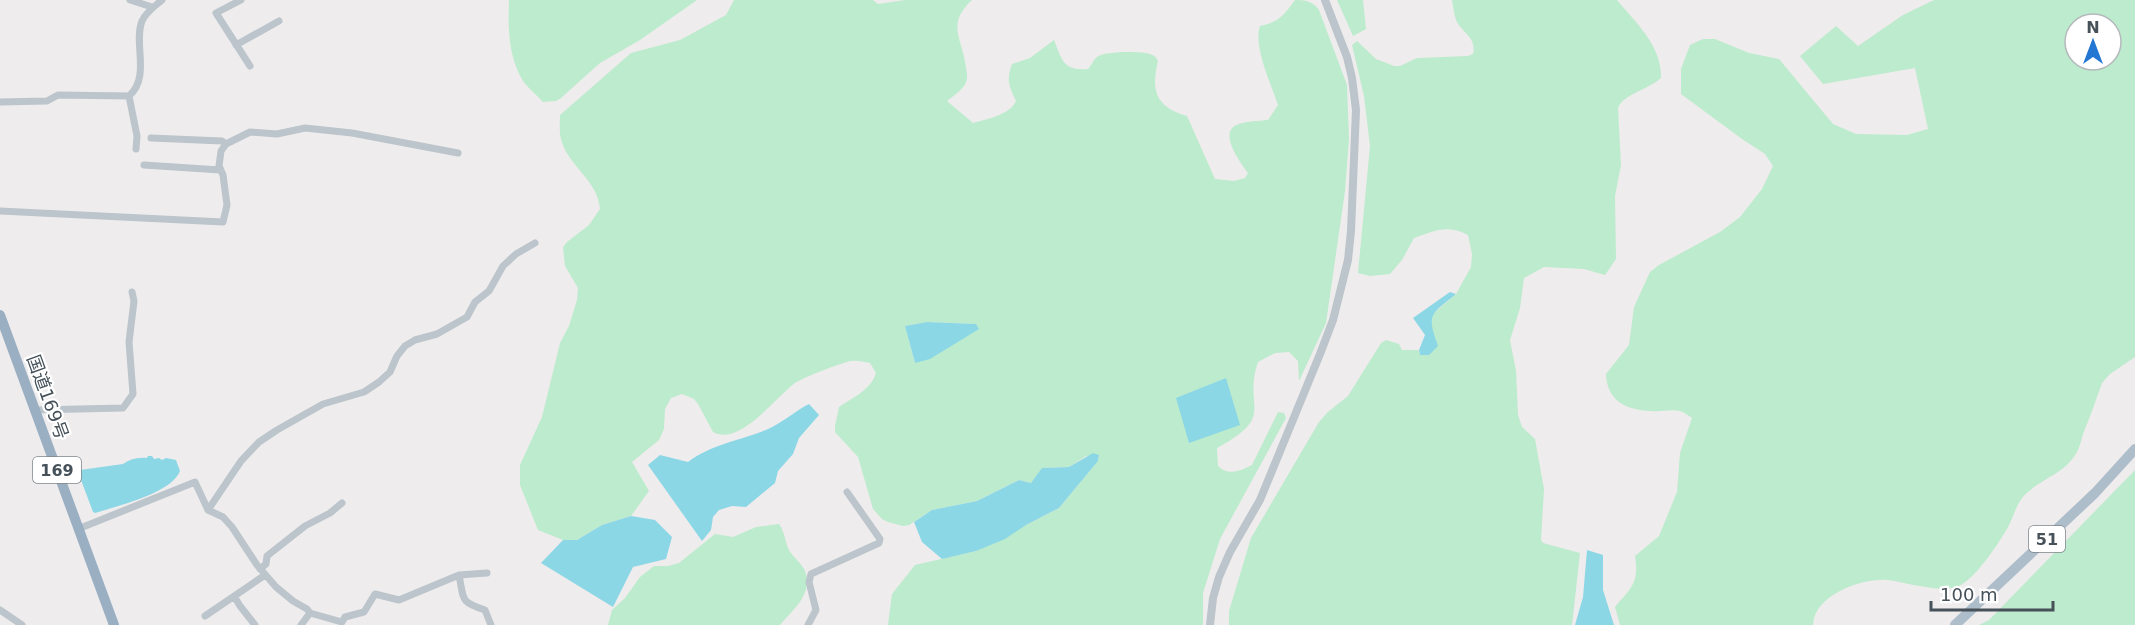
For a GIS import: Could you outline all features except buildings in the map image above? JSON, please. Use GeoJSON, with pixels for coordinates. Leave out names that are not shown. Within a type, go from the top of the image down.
{"type":"FeatureCollection","features":[{"type":"Feature","properties":{"kind":"highway","name":"国道169号"},"geometry":{"type":"LineString","coordinates":[[0,315],[114,625]]}},
{"type":"Feature","properties":{"kind":"main road","name":"51"},"geometry":{"type":"LineString","coordinates":[[1955,625],[2095,493],[2135,449]]}},
{"type":"Feature","properties":{"kind":"street"},"geometry":{"type":"LineString","coordinates":[[130,0],[152,8]]}},
{"type":"Feature","properties":{"kind":"street"},"geometry":{"type":"LineString","coordinates":[[0,102],[47,101],[58,95],[129,96],[135,91],[140,80],[142,22],[152,8],[162,0]]}},
{"type":"Feature","properties":{"kind":"street"},"geometry":{"type":"LineString","coordinates":[[241,0],[216,13],[250,66]]}},
{"type":"Feature","properties":{"kind":"street"},"geometry":{"type":"LineString","coordinates":[[1210,625],[1213,597],[1219,577],[1230,552],[1260,500],[1316,364],[1333,320],[1348,260],[1356,110],[1347,57],[1325,0]]}},
{"type":"Feature","properties":{"kind":"street"},"geometry":{"type":"LineString","coordinates":[[236,45],[279,21]]}},
{"type":"Feature","properties":{"kind":"street"},"geometry":{"type":"LineString","coordinates":[[129,96],[137,136],[136,149]]}},
{"type":"Feature","properties":{"kind":"street"},"geometry":{"type":"LineString","coordinates":[[0,211],[223,222],[227,205],[219,158],[226,144],[250,132],[277,134],[305,128],[352,133],[459,153]]}},
{"type":"Feature","properties":{"kind":"street"},"geometry":{"type":"LineString","coordinates":[[151,138],[222,141],[226,144]]}},
{"type":"Feature","properties":{"kind":"street"},"geometry":{"type":"LineString","coordinates":[[144,165],[220,170]]}},
{"type":"Feature","properties":{"kind":"street"},"geometry":{"type":"LineString","coordinates":[[208,510],[241,461],[260,442],[323,404],[364,392],[379,382],[390,372],[405,346],[415,340],[437,334],[467,317],[475,302],[489,291],[503,266],[516,254],[535,243]]}},
{"type":"Feature","properties":{"kind":"street"},"geometry":{"type":"LineString","coordinates":[[35,410],[123,408],[133,394],[129,342],[134,302],[132,292]]}},
{"type":"Feature","properties":{"kind":"street"},"geometry":{"type":"LineString","coordinates":[[78,529],[195,482],[208,510],[222,517],[232,527],[263,572],[292,601],[308,609],[310,613],[342,622],[345,617],[364,612],[375,594],[399,600],[459,575],[487,573]]}},
{"type":"Feature","properties":{"kind":"street"},"geometry":{"type":"LineString","coordinates":[[808,625],[816,610],[809,582],[811,574],[879,543],[880,539],[847,492]]}},
{"type":"Feature","properties":{"kind":"street"},"geometry":{"type":"LineString","coordinates":[[205,616],[263,572],[267,556],[305,526],[342,504]]}},
{"type":"Feature","properties":{"kind":"street"},"geometry":{"type":"LineString","coordinates":[[459,575],[464,601],[468,605],[485,610],[491,625]]}},
{"type":"Feature","properties":{"kind":"street"},"geometry":{"type":"LineString","coordinates":[[234,596],[255,625]]}},
{"type":"Feature","properties":{"kind":"street"},"geometry":{"type":"LineString","coordinates":[[0,610],[22,625]]}},
{"type":"Feature","properties":{"kind":"street"},"geometry":{"type":"LineString","coordinates":[[301,625],[310,613]]}},
{"type":"Feature","properties":{"kind":"green space"},"geometry":{"type":"Polygon","coordinates":[[[509,0],[697,0],[640,40],[600,63],[561,98],[556,101],[543,102],[523,81],[514,62],[509,31],[509,0]]]}},
{"type":"Feature","properties":{"kind":"green space"},"geometry":{"type":"Polygon","coordinates":[[[734,0],[873,0],[878,4],[905,0],[972,0],[959,17],[957,25],[967,80],[961,90],[947,101],[973,123],[997,116],[1013,106],[1016,101],[1009,79],[1012,64],[1030,58],[1054,40],[1065,63],[1073,68],[1088,69],[1101,55],[1131,52],[1150,54],[1158,61],[1155,81],[1158,96],[1168,108],[1187,116],[1215,179],[1234,181],[1245,178],[1248,173],[1232,147],[1230,133],[1232,128],[1242,123],[1268,120],[1278,105],[1261,54],[1258,34],[1260,26],[1272,23],[1288,10],[1295,0],[1302,0],[1317,7],[1347,85],[1349,139],[1345,191],[1326,323],[1299,381],[1298,361],[1289,352],[1275,353],[1258,362],[1254,378],[1253,419],[1236,437],[1217,448],[1218,466],[1226,471],[1234,472],[1252,465],[1278,412],[1284,413],[1286,418],[1220,539],[1203,593],[1203,625],[888,625],[892,594],[915,565],[976,551],[1059,508],[1098,461],[1099,455],[1086,456],[1069,467],[1043,468],[1031,483],[1019,480],[977,501],[932,510],[909,525],[903,526],[888,522],[873,509],[858,457],[835,432],[839,407],[866,389],[874,379],[876,373],[870,363],[860,361],[847,362],[823,370],[795,383],[757,418],[734,433],[723,435],[713,432],[694,399],[682,394],[671,398],[665,409],[664,429],[659,440],[632,462],[649,491],[631,516],[602,525],[577,540],[563,540],[538,530],[520,485],[520,465],[542,417],[560,343],[569,326],[577,300],[578,288],[565,266],[563,247],[589,225],[600,209],[594,189],[564,148],[560,136],[560,115],[631,53],[680,40],[726,15],[734,0]],[[927,322],[905,326],[915,363],[978,329],[975,324],[927,322]]]}},
{"type":"Feature","properties":{"kind":"green space"},"geometry":{"type":"Polygon","coordinates":[[[1337,0],[1363,0],[1366,29],[1353,36],[1337,0]]]}},
{"type":"Feature","properties":{"kind":"green space"},"geometry":{"type":"Polygon","coordinates":[[[1452,0],[1617,0],[1647,36],[1660,66],[1661,78],[1625,99],[1618,108],[1621,165],[1615,196],[1616,259],[1605,275],[1584,269],[1544,267],[1524,278],[1520,308],[1510,340],[1516,371],[1518,415],[1522,427],[1535,439],[1544,489],[1541,540],[1543,543],[1580,553],[1572,625],[1229,625],[1229,611],[1251,538],[1319,422],[1348,396],[1381,343],[1386,340],[1399,344],[1402,350],[1419,350],[1420,355],[1433,314],[1456,294],[1471,267],[1472,254],[1468,235],[1447,229],[1414,238],[1402,260],[1390,274],[1370,276],[1358,273],[1370,146],[1364,96],[1352,45],[1357,41],[1376,59],[1394,66],[1400,66],[1417,58],[1473,54],[1473,43],[1456,20],[1452,0]]]}},
{"type":"Feature","properties":{"kind":"green space"},"geometry":{"type":"Polygon","coordinates":[[[1934,0],[2135,0],[2135,357],[2110,374],[2102,383],[2079,448],[2070,462],[2022,498],[1993,551],[1973,576],[1959,586],[1943,589],[1887,580],[1853,585],[1841,590],[1821,605],[1815,614],[1813,625],[1620,625],[1615,607],[1635,579],[1635,556],[1659,536],[1677,492],[1680,453],[1692,418],[1680,411],[1642,410],[1626,406],[1610,391],[1606,374],[1629,345],[1634,307],[1650,272],[1720,232],[1740,217],[1762,189],[1773,166],[1765,154],[1681,94],[1681,69],[1690,45],[1703,39],[1715,39],[1749,53],[1779,59],[1833,124],[1856,134],[1907,135],[1928,129],[1915,68],[1823,84],[1800,56],[1836,26],[1858,46],[1903,15],[1934,0]]]}},
{"type":"Feature","properties":{"kind":"green space"},"geometry":{"type":"Polygon","coordinates":[[[2135,470],[2135,625],[1979,625],[1989,620],[2135,470]]]}},
{"type":"Feature","properties":{"kind":"green space"},"geometry":{"type":"Polygon","coordinates":[[[779,524],[789,550],[804,569],[807,577],[805,593],[780,625],[608,625],[612,610],[625,598],[640,577],[654,566],[679,563],[715,534],[733,537],[756,527],[779,524]]]}},
{"type":"Feature","properties":{"kind":"water"},"geometry":{"type":"Polygon","coordinates":[[[1450,292],[1456,294],[1433,316],[1432,327],[1438,346],[1429,355],[1420,355],[1419,350],[1425,335],[1413,318],[1450,292]]]}},
{"type":"Feature","properties":{"kind":"water"},"geometry":{"type":"Polygon","coordinates":[[[927,322],[976,324],[979,329],[930,359],[915,363],[905,326],[927,322]]]}},
{"type":"Feature","properties":{"kind":"water"},"geometry":{"type":"Polygon","coordinates":[[[1226,378],[1240,425],[1189,443],[1176,398],[1226,378]]]}},
{"type":"Feature","properties":{"kind":"water"},"geometry":{"type":"Polygon","coordinates":[[[809,404],[819,415],[799,438],[793,454],[778,471],[775,483],[746,507],[732,506],[719,510],[713,517],[711,530],[702,541],[648,465],[660,455],[688,462],[707,451],[768,429],[809,404]]]}},
{"type":"Feature","properties":{"kind":"water"},"geometry":{"type":"Polygon","coordinates":[[[1093,453],[1099,455],[1098,461],[1059,508],[1005,539],[976,551],[942,559],[922,542],[914,522],[932,510],[977,501],[1019,480],[1031,483],[1042,468],[1069,467],[1093,453]]]}},
{"type":"Feature","properties":{"kind":"water"},"geometry":{"type":"Polygon","coordinates":[[[148,456],[154,459],[176,460],[180,471],[175,479],[155,492],[93,512],[78,472],[123,464],[148,456]]]}},
{"type":"Feature","properties":{"kind":"water"},"geometry":{"type":"Polygon","coordinates":[[[631,516],[655,520],[672,537],[666,559],[633,567],[613,607],[541,563],[563,540],[577,540],[602,525],[631,516]]]}},
{"type":"Feature","properties":{"kind":"water"},"geometry":{"type":"Polygon","coordinates":[[[1587,550],[1603,555],[1603,590],[1614,625],[1575,625],[1583,597],[1587,550]]]}}]}
